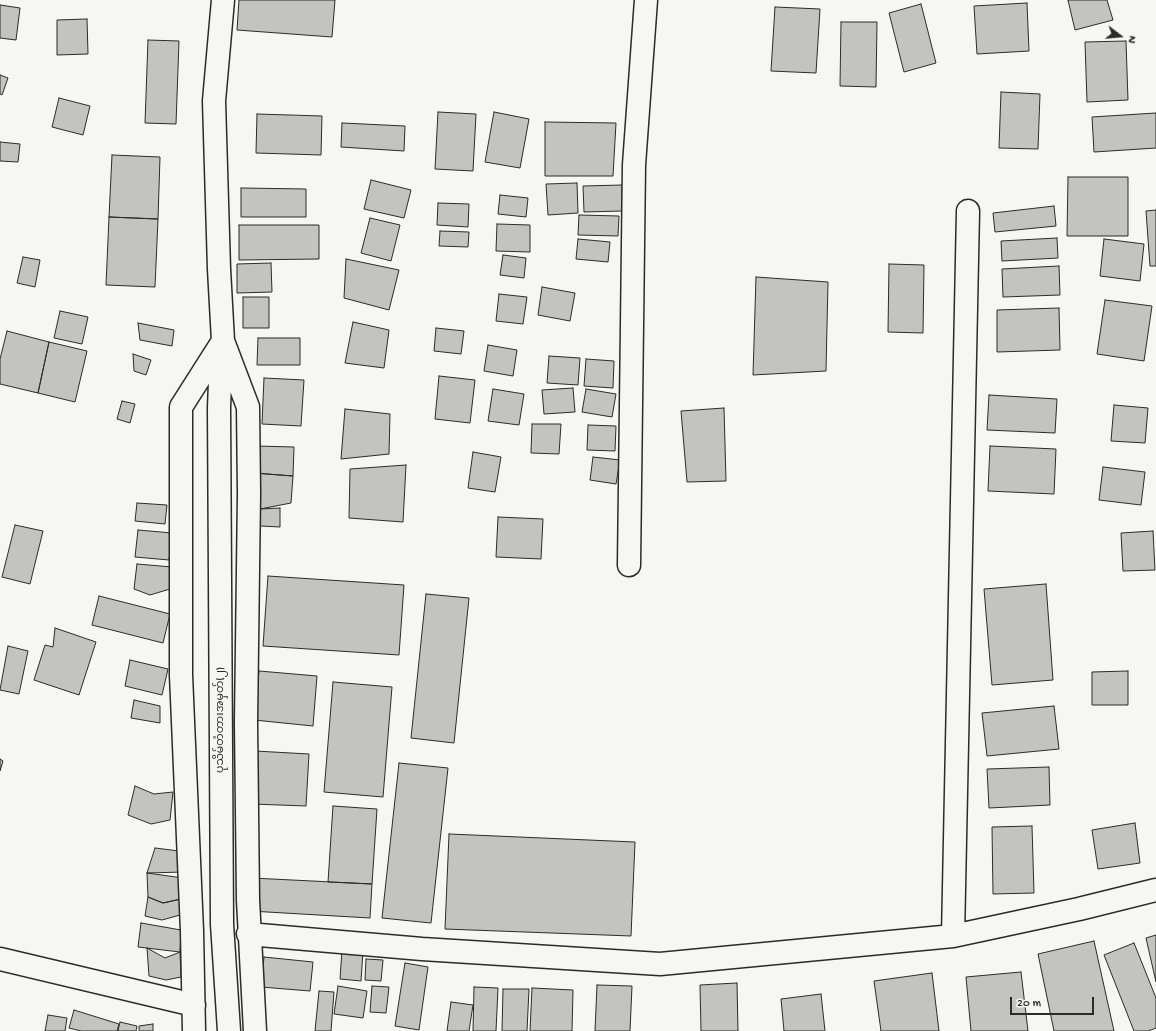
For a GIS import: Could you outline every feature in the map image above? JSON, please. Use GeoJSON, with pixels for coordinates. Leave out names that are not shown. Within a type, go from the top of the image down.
{"type":"FeatureCollection","features":[{"type":"Feature","properties":{"kind":"street"},"geometry":{"type":"LineString","coordinates":[[223,0],[214,102],[219,269],[223,341],[248,407],[249,501],[246,730],[248,934],[255,1031]]}},
{"type":"Feature","properties":{"kind":"street"},"geometry":{"type":"LineString","coordinates":[[629,565],[634,165],[646,0]]}},
{"type":"Feature","properties":{"kind":"street"},"geometry":{"type":"LineString","coordinates":[[953,936],[968,211]]}},
{"type":"Feature","properties":{"kind":"street"},"geometry":{"type":"LineString","coordinates":[[194,1031],[181,675],[182,407],[223,341]]}},
{"type":"Feature","properties":{"kind":"street","name":"ပုသိမ်တံတားအမှတ်(၂)"},"geometry":{"type":"LineString","coordinates":[[223,341],[220,382],[222,924],[229,1031]]}},
{"type":"Feature","properties":{"kind":"street"},"geometry":{"type":"LineString","coordinates":[[248,934],[422,949],[660,964],[953,936],[1078,909],[1156,890]]}},
{"type":"Feature","properties":{"kind":"street"},"geometry":{"type":"LineString","coordinates":[[0,959],[194,1005]]}},
{"type":"Feature","properties":{"kind":"building"},"geometry":{"type":"Polygon","coordinates":[[[239,0],[335,0],[332,37],[237,30],[239,0]]]}},
{"type":"Feature","properties":{"kind":"building"},"geometry":{"type":"Polygon","coordinates":[[[1068,0],[1107,0],[1113,20],[1075,30],[1068,0]]]}},
{"type":"Feature","properties":{"kind":"building"},"geometry":{"type":"Polygon","coordinates":[[[1027,3],[1029,51],[977,54],[974,6],[1027,3]]]}},
{"type":"Feature","properties":{"kind":"building"},"geometry":{"type":"Polygon","coordinates":[[[921,4],[936,63],[904,72],[889,13],[921,4]]]}},
{"type":"Feature","properties":{"kind":"building"},"geometry":{"type":"Polygon","coordinates":[[[0,5],[20,8],[16,40],[0,38],[0,5]]]}},
{"type":"Feature","properties":{"kind":"building"},"geometry":{"type":"Polygon","coordinates":[[[775,7],[820,9],[816,73],[771,71],[775,7]]]}},
{"type":"Feature","properties":{"kind":"building"},"geometry":{"type":"Polygon","coordinates":[[[87,19],[88,54],[57,55],[57,20],[87,19]]]}},
{"type":"Feature","properties":{"kind":"building"},"geometry":{"type":"Polygon","coordinates":[[[841,22],[877,22],[876,87],[840,86],[841,22]]]}},
{"type":"Feature","properties":{"kind":"building"},"geometry":{"type":"Polygon","coordinates":[[[148,40],[179,41],[176,124],[145,123],[148,40]]]}},
{"type":"Feature","properties":{"kind":"building"},"geometry":{"type":"Polygon","coordinates":[[[1126,41],[1128,100],[1087,102],[1085,42],[1126,41]]]}},
{"type":"Feature","properties":{"kind":"building"},"geometry":{"type":"Polygon","coordinates":[[[0,75],[8,78],[2,95],[0,94],[0,75]]]}},
{"type":"Feature","properties":{"kind":"building"},"geometry":{"type":"Polygon","coordinates":[[[1001,92],[1040,94],[1038,149],[999,148],[1001,92]]]}},
{"type":"Feature","properties":{"kind":"building"},"geometry":{"type":"Polygon","coordinates":[[[59,98],[90,106],[83,135],[52,127],[59,98]]]}},
{"type":"Feature","properties":{"kind":"building"},"geometry":{"type":"Polygon","coordinates":[[[438,112],[476,114],[473,171],[435,169],[438,112]]]}},
{"type":"Feature","properties":{"kind":"building"},"geometry":{"type":"Polygon","coordinates":[[[494,112],[529,119],[520,168],[485,162],[494,112]]]}},
{"type":"Feature","properties":{"kind":"building"},"geometry":{"type":"Polygon","coordinates":[[[1156,113],[1156,148],[1094,152],[1092,117],[1156,113]]]}},
{"type":"Feature","properties":{"kind":"building"},"geometry":{"type":"Polygon","coordinates":[[[257,114],[322,116],[321,155],[256,153],[257,114]]]}},
{"type":"Feature","properties":{"kind":"building"},"geometry":{"type":"Polygon","coordinates":[[[545,122],[616,123],[613,176],[545,176],[545,122]]]}},
{"type":"Feature","properties":{"kind":"building"},"geometry":{"type":"Polygon","coordinates":[[[342,123],[405,126],[404,151],[341,147],[342,123]]]}},
{"type":"Feature","properties":{"kind":"building"},"geometry":{"type":"Polygon","coordinates":[[[0,142],[20,144],[18,162],[0,161],[0,142]]]}},
{"type":"Feature","properties":{"kind":"building"},"geometry":{"type":"Polygon","coordinates":[[[112,155],[160,157],[158,219],[109,217],[112,155]]]}},
{"type":"Feature","properties":{"kind":"building"},"geometry":{"type":"Polygon","coordinates":[[[1068,177],[1128,177],[1128,236],[1067,236],[1068,177]]]}},
{"type":"Feature","properties":{"kind":"building"},"geometry":{"type":"Polygon","coordinates":[[[371,180],[411,190],[404,218],[364,209],[371,180]]]}},
{"type":"Feature","properties":{"kind":"building"},"geometry":{"type":"Polygon","coordinates":[[[577,183],[578,213],[548,215],[546,184],[577,183]]]}},
{"type":"Feature","properties":{"kind":"building"},"geometry":{"type":"Polygon","coordinates":[[[622,185],[622,211],[584,212],[583,186],[622,185]]]}},
{"type":"Feature","properties":{"kind":"building"},"geometry":{"type":"Polygon","coordinates":[[[241,188],[306,189],[306,217],[241,217],[241,188]]]}},
{"type":"Feature","properties":{"kind":"building"},"geometry":{"type":"Polygon","coordinates":[[[500,195],[528,198],[526,217],[498,214],[500,195]]]}},
{"type":"Feature","properties":{"kind":"building"},"geometry":{"type":"Polygon","coordinates":[[[438,203],[469,204],[468,227],[437,225],[438,203]]]}},
{"type":"Feature","properties":{"kind":"building"},"geometry":{"type":"Polygon","coordinates":[[[1054,206],[1056,226],[995,232],[993,213],[1054,206]]]}},
{"type":"Feature","properties":{"kind":"building"},"geometry":{"type":"Polygon","coordinates":[[[1156,210],[1156,266],[1150,266],[1146,211],[1156,210]]]}},
{"type":"Feature","properties":{"kind":"building"},"geometry":{"type":"Polygon","coordinates":[[[579,215],[619,216],[618,236],[578,235],[579,215]]]}},
{"type":"Feature","properties":{"kind":"building"},"geometry":{"type":"Polygon","coordinates":[[[109,217],[158,219],[155,287],[106,285],[109,217]]]}},
{"type":"Feature","properties":{"kind":"building"},"geometry":{"type":"Polygon","coordinates":[[[370,218],[400,225],[391,261],[361,253],[370,218]]]}},
{"type":"Feature","properties":{"kind":"building"},"geometry":{"type":"Polygon","coordinates":[[[497,224],[530,225],[530,252],[496,251],[497,224]]]}},
{"type":"Feature","properties":{"kind":"building"},"geometry":{"type":"Polygon","coordinates":[[[239,225],[319,225],[319,259],[239,260],[239,225]]]}},
{"type":"Feature","properties":{"kind":"building"},"geometry":{"type":"Polygon","coordinates":[[[440,231],[469,232],[468,247],[439,246],[440,231]]]}},
{"type":"Feature","properties":{"kind":"building"},"geometry":{"type":"Polygon","coordinates":[[[1057,238],[1058,258],[1002,261],[1001,241],[1057,238]]]}},
{"type":"Feature","properties":{"kind":"building"},"geometry":{"type":"Polygon","coordinates":[[[578,239],[610,242],[608,262],[576,259],[578,239]]]}},
{"type":"Feature","properties":{"kind":"building"},"geometry":{"type":"Polygon","coordinates":[[[1104,239],[1144,244],[1140,281],[1100,276],[1104,239]]]}},
{"type":"Feature","properties":{"kind":"building"},"geometry":{"type":"Polygon","coordinates":[[[503,255],[526,258],[524,278],[500,275],[503,255]]]}},
{"type":"Feature","properties":{"kind":"building"},"geometry":{"type":"Polygon","coordinates":[[[23,257],[40,260],[35,287],[17,283],[23,257]]]}},
{"type":"Feature","properties":{"kind":"building"},"geometry":{"type":"Polygon","coordinates":[[[346,259],[399,270],[389,310],[344,298],[346,259]]]}},
{"type":"Feature","properties":{"kind":"building"},"geometry":{"type":"Polygon","coordinates":[[[271,263],[272,292],[237,293],[237,264],[271,263]]]}},
{"type":"Feature","properties":{"kind":"building"},"geometry":{"type":"Polygon","coordinates":[[[889,264],[924,265],[923,333],[888,332],[889,264]]]}},
{"type":"Feature","properties":{"kind":"building"},"geometry":{"type":"Polygon","coordinates":[[[1059,266],[1060,295],[1003,297],[1002,269],[1059,266]]]}},
{"type":"Feature","properties":{"kind":"building"},"geometry":{"type":"Polygon","coordinates":[[[756,277],[828,282],[826,371],[753,375],[756,277]]]}},
{"type":"Feature","properties":{"kind":"building"},"geometry":{"type":"Polygon","coordinates":[[[542,287],[575,293],[570,321],[538,315],[542,287]]]}},
{"type":"Feature","properties":{"kind":"building"},"geometry":{"type":"Polygon","coordinates":[[[499,294],[527,297],[523,324],[496,321],[499,294]]]}},
{"type":"Feature","properties":{"kind":"building"},"geometry":{"type":"Polygon","coordinates":[[[243,297],[269,297],[269,328],[243,328],[243,297]]]}},
{"type":"Feature","properties":{"kind":"building"},"geometry":{"type":"Polygon","coordinates":[[[1105,300],[1152,306],[1144,361],[1097,354],[1105,300]]]}},
{"type":"Feature","properties":{"kind":"building"},"geometry":{"type":"Polygon","coordinates":[[[1059,308],[1060,350],[997,352],[997,310],[1059,308]]]}},
{"type":"Feature","properties":{"kind":"building"},"geometry":{"type":"Polygon","coordinates":[[[60,311],[88,317],[82,344],[54,338],[60,311]]]}},
{"type":"Feature","properties":{"kind":"building"},"geometry":{"type":"Polygon","coordinates":[[[353,322],[389,330],[384,368],[345,363],[353,322]]]}},
{"type":"Feature","properties":{"kind":"building"},"geometry":{"type":"Polygon","coordinates":[[[138,323],[174,330],[172,346],[140,340],[138,323]]]}},
{"type":"Feature","properties":{"kind":"building"},"geometry":{"type":"Polygon","coordinates":[[[436,328],[464,331],[461,354],[434,351],[436,328]]]}},
{"type":"Feature","properties":{"kind":"building"},"geometry":{"type":"Polygon","coordinates":[[[7,331],[49,342],[38,393],[0,384],[0,359],[7,331]]]}},
{"type":"Feature","properties":{"kind":"building"},"geometry":{"type":"Polygon","coordinates":[[[258,338],[300,338],[300,365],[257,365],[258,338]]]}},
{"type":"Feature","properties":{"kind":"building"},"geometry":{"type":"Polygon","coordinates":[[[49,342],[87,351],[75,402],[38,393],[49,342]]]}},
{"type":"Feature","properties":{"kind":"building"},"geometry":{"type":"Polygon","coordinates":[[[488,345],[517,350],[513,376],[484,371],[488,345]]]}},
{"type":"Feature","properties":{"kind":"building"},"geometry":{"type":"Polygon","coordinates":[[[133,354],[151,360],[146,375],[134,371],[133,354]]]}},
{"type":"Feature","properties":{"kind":"building"},"geometry":{"type":"Polygon","coordinates":[[[549,356],[580,358],[578,385],[547,383],[549,356]]]}},
{"type":"Feature","properties":{"kind":"building"},"geometry":{"type":"Polygon","coordinates":[[[586,359],[614,361],[613,388],[584,386],[586,359]]]}},
{"type":"Feature","properties":{"kind":"building"},"geometry":{"type":"Polygon","coordinates":[[[439,376],[475,380],[470,423],[435,419],[439,376]]]}},
{"type":"Feature","properties":{"kind":"building"},"geometry":{"type":"Polygon","coordinates":[[[264,378],[304,380],[301,426],[262,424],[264,378]]]}},
{"type":"Feature","properties":{"kind":"building"},"geometry":{"type":"Polygon","coordinates":[[[573,388],[575,412],[544,414],[542,390],[573,388]]]}},
{"type":"Feature","properties":{"kind":"building"},"geometry":{"type":"Polygon","coordinates":[[[493,389],[524,394],[519,425],[488,421],[493,389]]]}},
{"type":"Feature","properties":{"kind":"building"},"geometry":{"type":"Polygon","coordinates":[[[586,389],[616,394],[612,417],[582,412],[586,389]]]}},
{"type":"Feature","properties":{"kind":"building"},"geometry":{"type":"Polygon","coordinates":[[[989,395],[1057,399],[1055,433],[987,430],[989,395]]]}},
{"type":"Feature","properties":{"kind":"building"},"geometry":{"type":"Polygon","coordinates":[[[122,401],[135,404],[130,423],[117,419],[122,401]]]}},
{"type":"Feature","properties":{"kind":"building"},"geometry":{"type":"Polygon","coordinates":[[[1114,405],[1148,408],[1145,443],[1111,441],[1114,405]]]}},
{"type":"Feature","properties":{"kind":"building"},"geometry":{"type":"Polygon","coordinates":[[[724,408],[726,481],[687,482],[681,411],[724,408]]]}},
{"type":"Feature","properties":{"kind":"building"},"geometry":{"type":"Polygon","coordinates":[[[345,409],[390,414],[389,454],[341,459],[345,409]]]}},
{"type":"Feature","properties":{"kind":"building"},"geometry":{"type":"Polygon","coordinates":[[[532,424],[561,424],[559,454],[531,453],[532,424]]]}},
{"type":"Feature","properties":{"kind":"building"},"geometry":{"type":"Polygon","coordinates":[[[588,425],[616,426],[615,451],[587,450],[588,425]]]}},
{"type":"Feature","properties":{"kind":"building"},"geometry":{"type":"Polygon","coordinates":[[[256,446],[294,447],[293,476],[254,473],[256,446]]]}},
{"type":"Feature","properties":{"kind":"building"},"geometry":{"type":"Polygon","coordinates":[[[990,446],[1056,449],[1054,494],[988,491],[990,446]]]}},
{"type":"Feature","properties":{"kind":"building"},"geometry":{"type":"Polygon","coordinates":[[[473,452],[501,457],[495,492],[468,488],[473,452]]]}},
{"type":"Feature","properties":{"kind":"building"},"geometry":{"type":"Polygon","coordinates":[[[593,457],[620,460],[616,484],[590,480],[593,457]]]}},
{"type":"Feature","properties":{"kind":"building"},"geometry":{"type":"Polygon","coordinates":[[[406,465],[403,522],[349,518],[350,469],[406,465]]]}},
{"type":"Feature","properties":{"kind":"building"},"geometry":{"type":"Polygon","coordinates":[[[1103,467],[1145,472],[1141,505],[1099,500],[1103,467]]]}},
{"type":"Feature","properties":{"kind":"building"},"geometry":{"type":"Polygon","coordinates":[[[254,473],[293,476],[291,503],[260,509],[254,473]]]}},
{"type":"Feature","properties":{"kind":"building"},"geometry":{"type":"Polygon","coordinates":[[[137,503],[167,505],[165,524],[135,521],[137,503]]]}},
{"type":"Feature","properties":{"kind":"building"},"geometry":{"type":"Polygon","coordinates":[[[280,508],[280,527],[260,526],[260,509],[280,508]]]}},
{"type":"Feature","properties":{"kind":"building"},"geometry":{"type":"Polygon","coordinates":[[[498,517],[543,519],[541,559],[496,557],[498,517]]]}},
{"type":"Feature","properties":{"kind":"building"},"geometry":{"type":"Polygon","coordinates":[[[15,525],[43,531],[30,584],[2,577],[15,525]]]}},
{"type":"Feature","properties":{"kind":"building"},"geometry":{"type":"Polygon","coordinates":[[[138,530],[172,533],[169,560],[135,557],[138,530]]]}},
{"type":"Feature","properties":{"kind":"building"},"geometry":{"type":"Polygon","coordinates":[[[1153,531],[1155,570],[1123,571],[1121,533],[1153,531]]]}},
{"type":"Feature","properties":{"kind":"building"},"geometry":{"type":"Polygon","coordinates":[[[137,564],[172,567],[170,589],[150,595],[134,589],[137,564]]]}},
{"type":"Feature","properties":{"kind":"building"},"geometry":{"type":"Polygon","coordinates":[[[268,576],[404,585],[399,655],[263,646],[268,576]]]}},
{"type":"Feature","properties":{"kind":"building"},"geometry":{"type":"Polygon","coordinates":[[[1046,584],[1053,680],[992,685],[984,589],[1046,584]]]}},
{"type":"Feature","properties":{"kind":"building"},"geometry":{"type":"Polygon","coordinates":[[[426,594],[469,598],[454,743],[411,738],[426,594]]]}},
{"type":"Feature","properties":{"kind":"building"},"geometry":{"type":"Polygon","coordinates":[[[99,596],[170,614],[163,643],[92,625],[99,596]]]}},
{"type":"Feature","properties":{"kind":"building"},"geometry":{"type":"Polygon","coordinates":[[[55,628],[96,642],[79,695],[34,680],[45,645],[53,647],[55,628]]]}},
{"type":"Feature","properties":{"kind":"building"},"geometry":{"type":"Polygon","coordinates":[[[8,646],[28,651],[19,694],[0,690],[8,646]]]}},
{"type":"Feature","properties":{"kind":"building"},"geometry":{"type":"Polygon","coordinates":[[[130,660],[168,669],[162,695],[125,686],[130,660]]]}},
{"type":"Feature","properties":{"kind":"building"},"geometry":{"type":"Polygon","coordinates":[[[259,671],[317,676],[313,726],[254,720],[259,671]]]}},
{"type":"Feature","properties":{"kind":"building"},"geometry":{"type":"Polygon","coordinates":[[[1128,671],[1128,705],[1092,705],[1092,672],[1128,671]]]}},
{"type":"Feature","properties":{"kind":"building"},"geometry":{"type":"Polygon","coordinates":[[[333,682],[392,687],[383,797],[324,792],[333,682]]]}},
{"type":"Feature","properties":{"kind":"building"},"geometry":{"type":"Polygon","coordinates":[[[134,700],[160,706],[160,723],[131,718],[134,700]]]}},
{"type":"Feature","properties":{"kind":"building"},"geometry":{"type":"Polygon","coordinates":[[[1054,706],[1059,749],[987,756],[982,713],[1054,706]]]}},
{"type":"Feature","properties":{"kind":"building"},"geometry":{"type":"Polygon","coordinates":[[[255,751],[309,754],[306,806],[252,804],[255,751]]]}},
{"type":"Feature","properties":{"kind":"building"},"geometry":{"type":"Polygon","coordinates":[[[0,759],[3,761],[0,771],[0,759]]]}},
{"type":"Feature","properties":{"kind":"building"},"geometry":{"type":"Polygon","coordinates":[[[399,763],[448,768],[431,923],[382,918],[399,763]]]}},
{"type":"Feature","properties":{"kind":"building"},"geometry":{"type":"Polygon","coordinates":[[[1049,767],[1050,805],[989,808],[987,769],[1049,767]]]}},
{"type":"Feature","properties":{"kind":"building"},"geometry":{"type":"Polygon","coordinates":[[[135,786],[154,794],[173,792],[170,820],[151,824],[128,815],[135,786]]]}},
{"type":"Feature","properties":{"kind":"building"},"geometry":{"type":"Polygon","coordinates":[[[333,806],[377,809],[372,884],[328,882],[333,806]]]}},
{"type":"Feature","properties":{"kind":"building"},"geometry":{"type":"Polygon","coordinates":[[[1135,823],[1140,863],[1098,869],[1092,830],[1135,823]]]}},
{"type":"Feature","properties":{"kind":"building"},"geometry":{"type":"Polygon","coordinates":[[[1032,826],[1034,893],[993,894],[992,827],[1032,826]]]}},
{"type":"Feature","properties":{"kind":"building"},"geometry":{"type":"Polygon","coordinates":[[[449,834],[635,842],[631,936],[445,929],[449,834]]]}},
{"type":"Feature","properties":{"kind":"building"},"geometry":{"type":"Polygon","coordinates":[[[155,848],[187,852],[183,872],[147,873],[155,848]]]}},
{"type":"Feature","properties":{"kind":"building"},"geometry":{"type":"Polygon","coordinates":[[[147,873],[183,878],[181,899],[163,903],[148,897],[147,873]]]}},
{"type":"Feature","properties":{"kind":"building"},"geometry":{"type":"Polygon","coordinates":[[[252,878],[372,884],[370,918],[250,911],[252,878]]]}},
{"type":"Feature","properties":{"kind":"building"},"geometry":{"type":"Polygon","coordinates":[[[148,897],[163,903],[181,899],[180,915],[162,920],[145,916],[148,897]]]}},
{"type":"Feature","properties":{"kind":"building"},"geometry":{"type":"Polygon","coordinates":[[[141,923],[181,930],[180,952],[138,947],[141,923]]]}},
{"type":"Feature","properties":{"kind":"building"},"geometry":{"type":"Polygon","coordinates":[[[1156,935],[1156,982],[1146,938],[1156,935]]]}},
{"type":"Feature","properties":{"kind":"building"},"geometry":{"type":"Polygon","coordinates":[[[1094,941],[1114,1031],[1054,1031],[1038,954],[1094,941]]]}},
{"type":"Feature","properties":{"kind":"building"},"geometry":{"type":"Polygon","coordinates":[[[1134,943],[1156,998],[1156,1028],[1148,1031],[1134,1031],[1104,955],[1134,943]]]}},
{"type":"Feature","properties":{"kind":"building"},"geometry":{"type":"Polygon","coordinates":[[[147,948],[165,958],[180,952],[181,977],[166,980],[149,976],[147,948]]]}},
{"type":"Feature","properties":{"kind":"building"},"geometry":{"type":"Polygon","coordinates":[[[342,950],[363,952],[361,981],[340,979],[342,950]]]}},
{"type":"Feature","properties":{"kind":"building"},"geometry":{"type":"Polygon","coordinates":[[[264,957],[313,962],[310,991],[261,987],[264,957]]]}},
{"type":"Feature","properties":{"kind":"building"},"geometry":{"type":"Polygon","coordinates":[[[366,959],[383,960],[381,981],[365,980],[366,959]]]}},
{"type":"Feature","properties":{"kind":"building"},"geometry":{"type":"Polygon","coordinates":[[[405,963],[428,967],[419,1030],[395,1026],[405,963]]]}},
{"type":"Feature","properties":{"kind":"building"},"geometry":{"type":"Polygon","coordinates":[[[1021,972],[1028,1031],[971,1031],[966,977],[1021,972]]]}},
{"type":"Feature","properties":{"kind":"building"},"geometry":{"type":"Polygon","coordinates":[[[932,973],[939,1031],[881,1031],[874,981],[932,973]]]}},
{"type":"Feature","properties":{"kind":"building"},"geometry":{"type":"Polygon","coordinates":[[[737,983],[738,1031],[701,1031],[700,985],[737,983]]]}},
{"type":"Feature","properties":{"kind":"building"},"geometry":{"type":"Polygon","coordinates":[[[597,985],[632,986],[630,1031],[595,1031],[597,985]]]}},
{"type":"Feature","properties":{"kind":"building"},"geometry":{"type":"Polygon","coordinates":[[[338,986],[367,991],[363,1018],[334,1014],[338,986]]]}},
{"type":"Feature","properties":{"kind":"building"},"geometry":{"type":"Polygon","coordinates":[[[372,986],[389,987],[386,1013],[370,1012],[372,986]]]}},
{"type":"Feature","properties":{"kind":"building"},"geometry":{"type":"Polygon","coordinates":[[[474,987],[498,988],[496,1031],[473,1031],[474,987]]]}},
{"type":"Feature","properties":{"kind":"building"},"geometry":{"type":"Polygon","coordinates":[[[532,988],[573,990],[572,1031],[530,1031],[532,988]]]}},
{"type":"Feature","properties":{"kind":"building"},"geometry":{"type":"Polygon","coordinates":[[[503,989],[529,989],[527,1031],[502,1031],[503,989]]]}},
{"type":"Feature","properties":{"kind":"building"},"geometry":{"type":"Polygon","coordinates":[[[319,991],[334,992],[331,1031],[315,1031],[319,991]]]}},
{"type":"Feature","properties":{"kind":"building"},"geometry":{"type":"Polygon","coordinates":[[[821,994],[825,1031],[784,1031],[781,999],[821,994]]]}},
{"type":"Feature","properties":{"kind":"building"},"geometry":{"type":"Polygon","coordinates":[[[451,1002],[473,1005],[469,1031],[447,1031],[451,1002]]]}},
{"type":"Feature","properties":{"kind":"building"},"geometry":{"type":"Polygon","coordinates":[[[74,1010],[119,1024],[117,1031],[81,1031],[69,1028],[74,1010]]]}},
{"type":"Feature","properties":{"kind":"building"},"geometry":{"type":"Polygon","coordinates":[[[48,1015],[67,1018],[65,1031],[45,1031],[48,1015]]]}},
{"type":"Feature","properties":{"kind":"building"},"geometry":{"type":"Polygon","coordinates":[[[120,1022],[137,1026],[136,1031],[118,1031],[120,1022]]]}},
{"type":"Feature","properties":{"kind":"building"},"geometry":{"type":"Polygon","coordinates":[[[153,1024],[153,1031],[139,1031],[139,1026],[153,1024]]]}}]}
